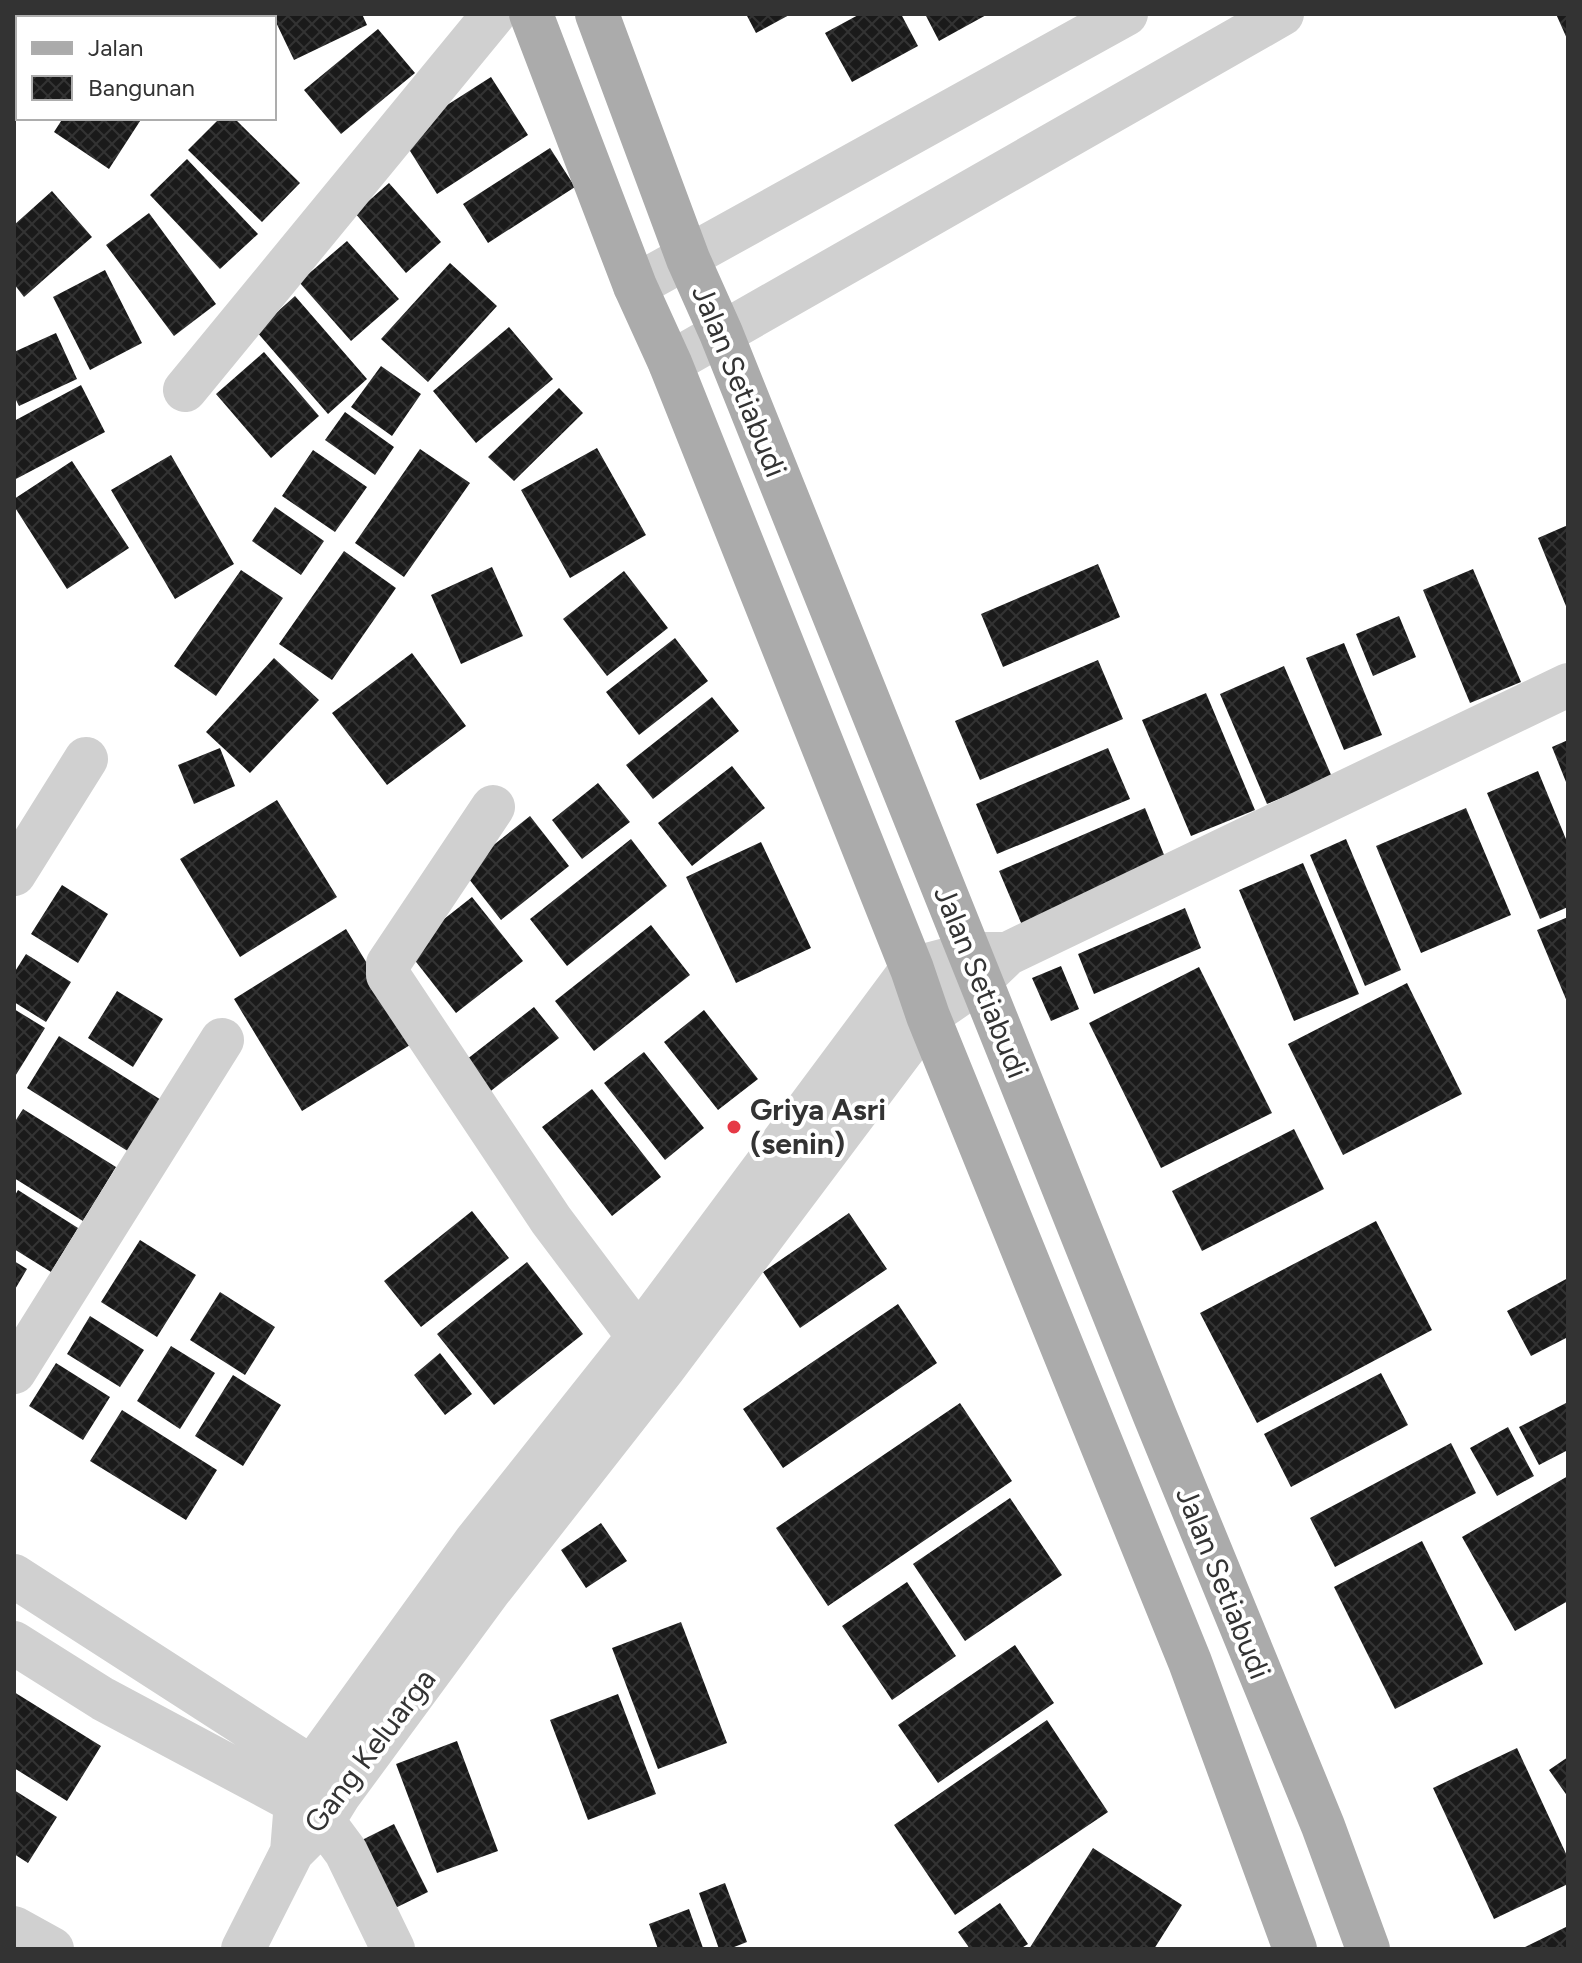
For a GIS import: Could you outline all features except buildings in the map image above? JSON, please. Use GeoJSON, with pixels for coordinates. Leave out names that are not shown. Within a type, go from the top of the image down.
{"type":"FeatureCollection","features":[{"type":"Feature","properties":{"kind":"main road","name":"Jalan Setiabudi"},"geometry":{"type":"LineString","coordinates":[[531,14],[635,286],[670,363],[928,1016],[1190,1662],[1295,1949]]}},
{"type":"Feature","properties":{"kind":"main road","name":"Jalan Setiabudi"},"geometry":{"type":"LineString","coordinates":[[597,14],[688,259],[986,963],[1323,1826],[1368,1949]]}},
{"type":"Feature","properties":{"kind":"street"},"geometry":{"type":"LineString","coordinates":[[185,390],[494,14]]}},
{"type":"Feature","properties":{"kind":"street"},"geometry":{"type":"LineString","coordinates":[[635,286],[1126,14]]}},
{"type":"Feature","properties":{"kind":"street"},"geometry":{"type":"LineString","coordinates":[[670,363],[1282,14]]}},
{"type":"Feature","properties":{"kind":"street"},"geometry":{"type":"LineString","coordinates":[[912,969],[986,963],[1568,685]]}},
{"type":"Feature","properties":{"kind":"street"},"geometry":{"type":"LineString","coordinates":[[14,874],[86,759]]}},
{"type":"Feature","properties":{"kind":"street"},"geometry":{"type":"LineString","coordinates":[[493,807],[391,960],[388,975],[551,1220],[651,1352]]}},
{"type":"Feature","properties":{"kind":"street","name":"Gang Keluarga"},"geometry":{"type":"LineString","coordinates":[[243,1949],[292,1852],[323,1808],[476,1541],[651,1352],[928,1016],[986,963]]}},
{"type":"Feature","properties":{"kind":"street","name":"Gang Keluarga"},"geometry":{"type":"LineString","coordinates":[[651,1352],[912,969]]}},
{"type":"Feature","properties":{"kind":"street"},"geometry":{"type":"LineString","coordinates":[[14,1372],[222,1040]]}},
{"type":"Feature","properties":{"kind":"street"},"geometry":{"type":"LineString","coordinates":[[14,1576],[323,1808],[393,1949]]}},
{"type":"Feature","properties":{"kind":"street"},"geometry":{"type":"LineString","coordinates":[[14,1643],[103,1699],[323,1808]]}},
{"type":"Feature","properties":{"kind":"street"},"geometry":{"type":"LineString","coordinates":[[14,1928],[52,1949]]}},
{"type":"Feature","properties":{"kind":"place","name":"Griya Asri (senin)"},"geometry":{"type":"Point","coordinates":[734,1127]}}]}
